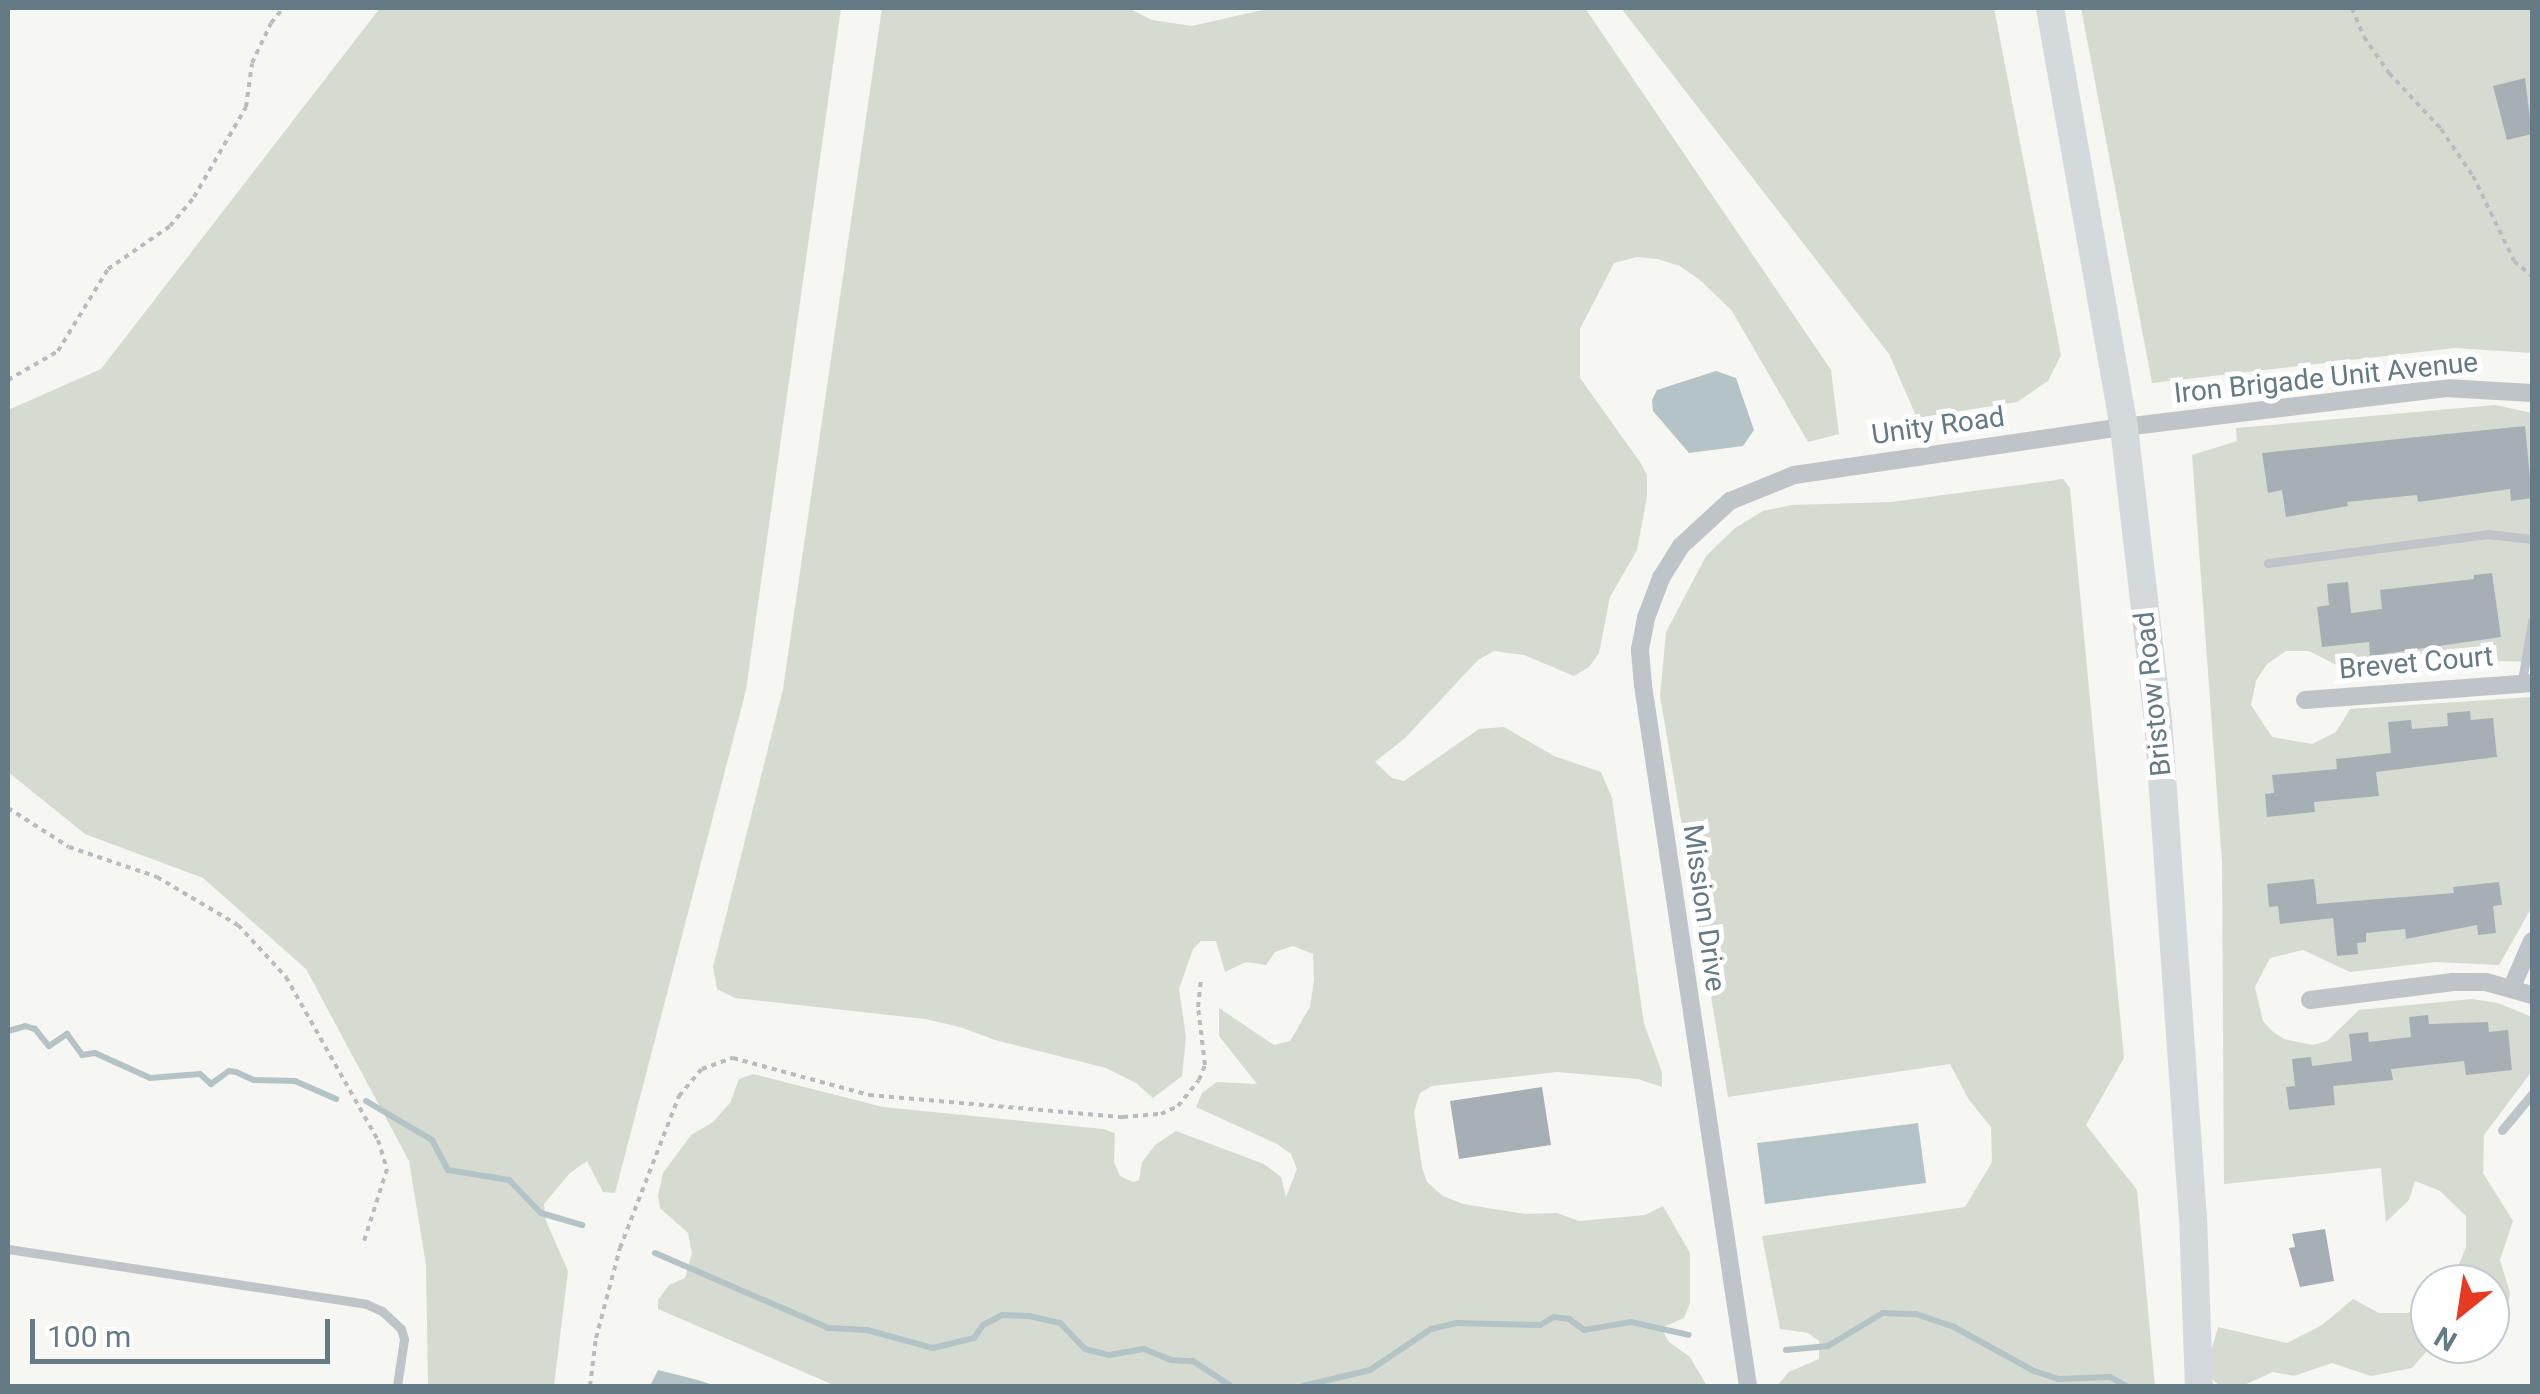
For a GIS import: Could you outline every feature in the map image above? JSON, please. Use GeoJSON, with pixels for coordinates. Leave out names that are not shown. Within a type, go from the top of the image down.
{"type":"FeatureCollection","features":[{"type":"Feature","properties":{"kind":"main road","name":"Bristow Road"},"geometry":{"type":"LineString","coordinates":[[2050,8],[2124,427],[2158,719],[2192,1217],[2199,1386]]}},
{"type":"Feature","properties":{"kind":"street","name":"Iron Brigade Unit Avenue"},"geometry":{"type":"LineString","coordinates":[[2124,427],[2444,388],[2532,394]]}},
{"type":"Feature","properties":{"kind":"street","name":"Unity Road"},"geometry":{"type":"LineString","coordinates":[[1760,485],[1794,475],[2124,427]]}},
{"type":"Feature","properties":{"kind":"street","name":"Mission Drive"},"geometry":{"type":"LineString","coordinates":[[1748,1386],[1640,650],[1646,618],[1661,578],[1682,546],[1717,510],[1760,485]]}},
{"type":"Feature","properties":{"kind":"street","name":"Brevet Court"},"geometry":{"type":"LineString","coordinates":[[2305,700],[2527,682]]}},
{"type":"Feature","properties":{"kind":"street"},"geometry":{"type":"LineString","coordinates":[[2512,986],[2532,941]]}},
{"type":"Feature","properties":{"kind":"street"},"geometry":{"type":"LineString","coordinates":[[2310,1000],[2454,982],[2512,986],[2532,995]]}},
{"type":"Feature","properties":{"kind":"lane"},"geometry":{"type":"LineString","coordinates":[[2268,562],[2487,534],[2532,539]]}},
{"type":"Feature","properties":{"kind":"lane"},"geometry":{"type":"LineString","coordinates":[[2527,682],[2532,621]]}},
{"type":"Feature","properties":{"kind":"lane"},"geometry":{"type":"LineString","coordinates":[[2502,1130],[2532,1094]]}},
{"type":"Feature","properties":{"kind":"lane"},"geometry":{"type":"LineString","coordinates":[[8,1249],[366,1304],[382,1311],[400,1329],[404,1339],[397,1386]]}},
{"type":"Feature","properties":{"kind":"path"},"geometry":{"type":"LineString","coordinates":[[8,380],[58,352],[108,269],[170,226],[194,197],[246,107],[252,63],[270,23],[284,8]]}},
{"type":"Feature","properties":{"kind":"path"},"geometry":{"type":"LineString","coordinates":[[2352,8],[2364,37],[2390,73],[2441,129],[2472,176],[2514,261],[2532,276]]}},
{"type":"Feature","properties":{"kind":"path"},"geometry":{"type":"LineString","coordinates":[[8,808],[68,847],[157,877],[238,926],[286,977],[378,1140],[387,1169],[362,1244]]}},
{"type":"Feature","properties":{"kind":"path"},"geometry":{"type":"LineString","coordinates":[[590,1386],[596,1338],[620,1248],[679,1096],[702,1069],[733,1058],[869,1095],[1124,1116],[1161,1114],[1178,1106],[1200,1080],[1205,1064],[1198,1006],[1201,977]]}},
{"type":"Feature","properties":{"kind":"shaded area"},"geometry":{"type":"Polygon","coordinates":[[[380,8],[841,8],[746,690],[615,1193],[603,1192],[587,1161],[570,1173],[544,1204],[546,1221],[568,1271],[554,1386],[428,1386],[426,1265],[409,1161],[306,969],[203,878],[85,834],[8,772],[8,410],[101,369],[380,8]]]}},
{"type":"Feature","properties":{"kind":"shaded area"},"geometry":{"type":"Polygon","coordinates":[[[882,8],[1128,8],[1152,20],[1192,26],[1271,8],[1585,8],[1831,370],[1839,434],[1808,442],[1732,311],[1700,280],[1680,266],[1658,259],[1637,257],[1614,263],[1580,329],[1580,378],[1640,462],[1647,475],[1647,496],[1637,550],[1610,597],[1599,653],[1589,667],[1574,676],[1524,655],[1494,651],[1478,660],[1405,738],[1375,762],[1392,778],[1404,781],[1479,729],[1504,727],[1554,756],[1601,772],[1612,798],[1644,1024],[1662,1072],[1662,1087],[1638,1079],[1557,1072],[1432,1086],[1420,1093],[1414,1112],[1422,1167],[1427,1182],[1443,1196],[1463,1204],[1525,1214],[1557,1213],[1579,1221],[1645,1215],[1663,1206],[1690,1253],[1690,1303],[1684,1318],[1661,1328],[1669,1342],[1690,1357],[1707,1386],[836,1386],[658,1309],[658,1300],[669,1285],[685,1278],[692,1253],[688,1233],[660,1208],[658,1196],[663,1173],[691,1135],[713,1122],[730,1103],[739,1079],[753,1074],[883,1107],[1103,1129],[1115,1133],[1114,1162],[1120,1176],[1133,1182],[1139,1180],[1142,1162],[1155,1145],[1176,1131],[1264,1164],[1281,1177],[1286,1197],[1297,1169],[1291,1154],[1277,1144],[1196,1107],[1202,1093],[1217,1082],[1257,1084],[1219,1036],[1219,1008],[1274,1045],[1290,1041],[1310,1007],[1314,980],[1313,954],[1293,946],[1275,952],[1266,965],[1246,962],[1225,972],[1216,941],[1201,941],[1193,949],[1179,989],[1186,1037],[1182,1076],[1153,1098],[1136,1083],[1106,1068],[995,1040],[960,1027],[925,1019],[735,998],[717,989],[713,967],[783,689],[882,8]]]}},
{"type":"Feature","properties":{"kind":"shaded area"},"geometry":{"type":"Polygon","coordinates":[[[1621,8],[1994,8],[2061,355],[2048,381],[2017,402],[1917,418],[1889,354],[1621,8]]]}},
{"type":"Feature","properties":{"kind":"shaded area"},"geometry":{"type":"Polygon","coordinates":[[[2081,8],[2532,8],[2532,353],[2455,348],[2152,383],[2081,8]]]}},
{"type":"Feature","properties":{"kind":"shaded area"},"geometry":{"type":"Polygon","coordinates":[[[1716,371],[1736,378],[1754,430],[1743,446],[1689,453],[1653,411],[1652,400],[1657,390],[1716,371]]]}},
{"type":"Feature","properties":{"kind":"shaded area"},"geometry":{"type":"Polygon","coordinates":[[[2495,405],[2532,413],[2532,662],[2498,661],[2354,674],[2309,651],[2286,651],[2267,664],[2256,681],[2251,705],[2272,737],[2312,744],[2336,732],[2350,709],[2532,697],[2532,907],[2499,965],[2436,962],[2350,972],[2303,950],[2270,958],[2255,987],[2263,1021],[2272,1031],[2284,1039],[2313,1045],[2327,1041],[2359,1010],[2472,999],[2498,1003],[2532,1017],[2532,1071],[2484,1135],[2483,1173],[2513,1221],[2501,1264],[2459,1264],[2466,1247],[2466,1216],[2440,1191],[2415,1181],[2409,1200],[2386,1222],[2381,1168],[2224,1184],[2222,862],[2192,455],[2237,441],[2236,428],[2495,405]]]}},
{"type":"Feature","properties":{"kind":"shaded area"},"geometry":{"type":"Polygon","coordinates":[[[2063,479],[2070,488],[2124,1058],[2086,1125],[2137,1190],[2155,1386],[1777,1386],[1789,1372],[1819,1359],[1819,1341],[1808,1333],[1780,1329],[1762,1236],[1965,1207],[1992,1162],[1991,1127],[1969,1100],[1950,1064],[1728,1097],[1660,696],[1666,632],[1706,556],[1735,528],[1763,511],[1792,505],[1891,502],[2063,479]]]}},
{"type":"Feature","properties":{"kind":"shaded area"},"geometry":{"type":"Polygon","coordinates":[[[1918,1123],[1926,1183],[1765,1204],[1757,1143],[1918,1123]]]}},
{"type":"Feature","properties":{"kind":"shaded area"},"geometry":{"type":"Polygon","coordinates":[[[2353,1299],[2379,1313],[2408,1313],[2410,1364],[2415,1364],[2412,1368],[2371,1376],[2332,1363],[2294,1376],[2273,1372],[2242,1386],[2220,1386],[2205,1373],[2218,1327],[2287,1343],[2322,1325],[2353,1299]]]}},
{"type":"Feature","properties":{"kind":"shaded area"},"geometry":{"type":"Polygon","coordinates":[[[658,1370],[698,1380],[716,1386],[650,1386],[658,1370]]]}},
{"type":"Feature","properties":{"kind":"building"},"geometry":{"type":"Polygon","coordinates":[[[2525,78],[2532,134],[2507,140],[2493,86],[2525,78]]]}},
{"type":"Feature","properties":{"kind":"building"},"geometry":{"type":"Polygon","coordinates":[[[2525,426],[2532,498],[2511,501],[2510,489],[2418,502],[2417,495],[2347,502],[2348,506],[2286,517],[2282,490],[2268,493],[2262,453],[2525,426]]]}},
{"type":"Feature","properties":{"kind":"building"},"geometry":{"type":"Polygon","coordinates":[[[2492,573],[2501,637],[2370,656],[2369,642],[2322,647],[2317,607],[2329,605],[2327,584],[2348,582],[2351,613],[2382,609],[2380,590],[2474,579],[2474,575],[2492,573]]]}},
{"type":"Feature","properties":{"kind":"building"},"geometry":{"type":"Polygon","coordinates":[[[2470,711],[2471,720],[2493,718],[2497,757],[2376,772],[2379,796],[2314,802],[2315,812],[2267,817],[2265,794],[2274,793],[2272,775],[2337,769],[2336,759],[2391,753],[2388,722],[2411,720],[2412,729],[2448,726],[2447,713],[2470,711]]]}},
{"type":"Feature","properties":{"kind":"building"},"geometry":{"type":"Polygon","coordinates":[[[2314,879],[2317,904],[2454,893],[2453,887],[2499,882],[2502,905],[2493,906],[2496,933],[2478,935],[2477,925],[2406,939],[2405,929],[2366,933],[2366,942],[2357,943],[2358,954],[2337,956],[2333,918],[2280,924],[2278,906],[2269,907],[2267,884],[2314,879]]]}},
{"type":"Feature","properties":{"kind":"building"},"geometry":{"type":"Polygon","coordinates":[[[2428,1015],[2429,1024],[2488,1022],[2489,1032],[2508,1030],[2512,1070],[2466,1075],[2464,1061],[2391,1069],[2393,1080],[2333,1086],[2335,1105],[2289,1110],[2286,1087],[2295,1086],[2292,1059],[2311,1057],[2312,1066],[2352,1061],[2349,1034],[2368,1032],[2369,1042],[2411,1037],[2409,1017],[2428,1015]]]}},
{"type":"Feature","properties":{"kind":"building"},"geometry":{"type":"Polygon","coordinates":[[[1542,1087],[1551,1145],[1459,1159],[1450,1101],[1542,1087]]]}},
{"type":"Feature","properties":{"kind":"building"},"geometry":{"type":"Polygon","coordinates":[[[2325,1229],[2334,1281],[2300,1287],[2289,1248],[2295,1247],[2292,1234],[2325,1229]]]}},
{"type":"Feature","properties":{"kind":"waterway"},"geometry":{"type":"LineString","coordinates":[[8,1031],[25,1026],[35,1029],[49,1046],[67,1034],[82,1055],[95,1053],[150,1078],[200,1074],[211,1084],[229,1071],[254,1080],[295,1081],[336,1099]]}},
{"type":"Feature","properties":{"kind":"waterway"},"geometry":{"type":"LineString","coordinates":[[366,1101],[432,1140],[448,1170],[509,1180],[541,1213],[582,1225]]}},
{"type":"Feature","properties":{"kind":"waterway"},"geometry":{"type":"LineString","coordinates":[[655,1253],[828,1328],[867,1330],[933,1348],[974,1338],[983,1325],[1003,1315],[1029,1316],[1060,1323],[1085,1349],[1109,1355],[1144,1349],[1171,1360],[1193,1361],[1231,1386]]}},
{"type":"Feature","properties":{"kind":"waterway"},"geometry":{"type":"LineString","coordinates":[[1786,1350],[1828,1346],[1883,1313],[1916,1314],[1954,1327],[2034,1371],[2059,1379],[2110,1377],[2126,1386]]}},
{"type":"Feature","properties":{"kind":"waterway"},"geometry":{"type":"LineString","coordinates":[[1303,1386],[1370,1370],[1431,1329],[1456,1323],[1540,1325],[1554,1317],[1569,1319],[1584,1330],[1631,1322],[1689,1335]]}}]}
